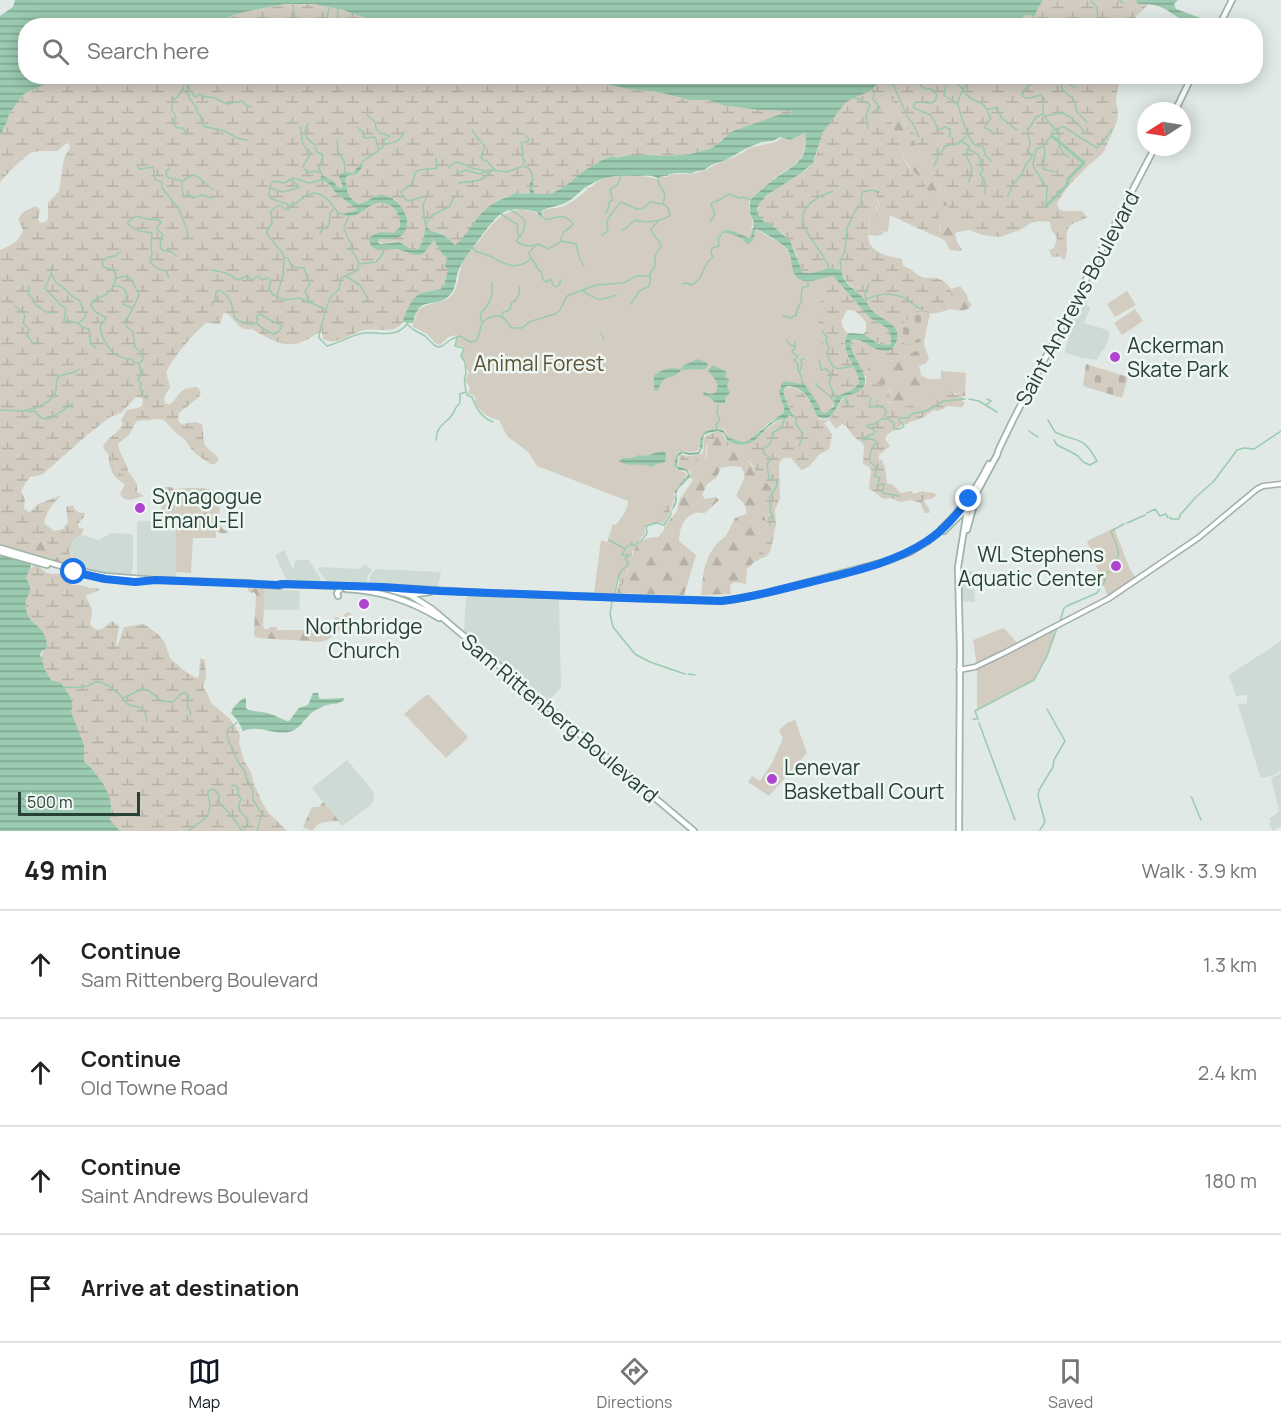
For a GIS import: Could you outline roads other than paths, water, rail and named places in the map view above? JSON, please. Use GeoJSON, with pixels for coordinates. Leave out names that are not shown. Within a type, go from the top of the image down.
{"type":"FeatureCollection","features":[{"type":"Feature","properties":{"kind":"main road"},"geometry":{"type":"LineString","coordinates":[[1223,18],[1232,0]]}},
{"type":"Feature","properties":{"kind":"main road"},"geometry":{"type":"LineString","coordinates":[[1179,102],[1188,84]]}},
{"type":"Feature","properties":{"kind":"main road","name":"Saint Andrews Boulevard"},"geometry":{"type":"LineString","coordinates":[[940,531],[976,492],[998,454],[1150,156]]}},
{"type":"Feature","properties":{"kind":"main road"},"geometry":{"type":"LineString","coordinates":[[959,670],[975,667],[1108,599],[1198,538],[1257,489],[1281,484]]}},
{"type":"Feature","properties":{"kind":"main road"},"geometry":{"type":"LineString","coordinates":[[959,831],[958,567],[968,509],[976,492]]}},
{"type":"Feature","properties":{"kind":"main road"},"geometry":{"type":"LineString","coordinates":[[959,571],[976,492]]}},
{"type":"Feature","properties":{"kind":"main road"},"geometry":{"type":"LineString","coordinates":[[369,589],[382,587],[721,601],[761,594],[887,561],[928,541],[940,531],[944,531],[968,509]]}},
{"type":"Feature","properties":{"kind":"main road","name":"Sam Rittenberg Boulevard"},"geometry":{"type":"LineString","coordinates":[[0,550],[75,571],[104,576],[369,589],[418,606],[454,628]]}},
{"type":"Feature","properties":{"kind":"main road"},"geometry":{"type":"LineString","coordinates":[[903,561],[904,554]]}},
{"type":"Feature","properties":{"kind":"main road"},"geometry":{"type":"LineString","coordinates":[[317,585],[323,578]]}},
{"type":"Feature","properties":{"kind":"main road","name":"Sam Rittenberg Boulevard"},"geometry":{"type":"LineString","coordinates":[[278,585],[282,587],[369,589]]}},
{"type":"Feature","properties":{"kind":"main road","name":"Sam Rittenberg Boulevard"},"geometry":{"type":"LineString","coordinates":[[382,587],[410,596],[432,609],[694,831]]}},
{"type":"Feature","properties":{"kind":"main road"},"geometry":{"type":"LineString","coordinates":[[338,596],[340,589]]}},
{"type":"Feature","properties":{"kind":"main road"},"geometry":{"type":"LineString","coordinates":[[388,595],[410,596],[440,591]]}},
{"type":"Feature","properties":{"kind":"main road"},"geometry":{"type":"LineString","coordinates":[[418,606],[423,605],[432,609]]}},
{"type":"Feature","properties":{"kind":"waterway"},"geometry":{"type":"LineString","coordinates":[[292,0],[295,18]]}},
{"type":"Feature","properties":{"kind":"waterway"},"geometry":{"type":"LineString","coordinates":[[1119,0],[1123,3]]}},
{"type":"Feature","properties":{"kind":"waterway"},"geometry":{"type":"LineString","coordinates":[[1091,1],[1097,7],[1099,18]]}},
{"type":"Feature","properties":{"kind":"waterway"},"geometry":{"type":"LineString","coordinates":[[337,7],[338,18]]}},
{"type":"Feature","properties":{"kind":"waterway"},"geometry":{"type":"LineString","coordinates":[[327,18],[329,8]]}},
{"type":"Feature","properties":{"kind":"waterway"},"geometry":{"type":"LineString","coordinates":[[184,84],[178,96],[172,101],[172,110],[176,117],[174,124],[177,128],[183,128],[187,135]]}},
{"type":"Feature","properties":{"kind":"waterway"},"geometry":{"type":"LineString","coordinates":[[188,84],[196,97],[200,94],[227,104],[242,101],[252,107]]}},
{"type":"Feature","properties":{"kind":"waterway"},"geometry":{"type":"LineString","coordinates":[[893,84],[919,137]]}},
{"type":"Feature","properties":{"kind":"waterway"},"geometry":{"type":"LineString","coordinates":[[921,84],[923,88],[932,89],[937,95],[935,101],[916,102],[913,107],[931,115],[939,130],[945,127],[950,129],[950,137]]}},
{"type":"Feature","properties":{"kind":"waterway"},"geometry":{"type":"LineString","coordinates":[[946,84],[944,95],[958,105]]}},
{"type":"Feature","properties":{"kind":"waterway"},"geometry":{"type":"LineString","coordinates":[[958,84],[970,98],[985,106],[991,119],[986,123],[985,128],[993,132]]}},
{"type":"Feature","properties":{"kind":"waterway"},"geometry":{"type":"LineString","coordinates":[[967,84],[959,97],[958,104],[972,141],[983,147],[986,156],[991,161]]}},
{"type":"Feature","properties":{"kind":"waterway"},"geometry":{"type":"LineString","coordinates":[[1031,84],[1022,95],[1025,98],[1041,95],[1044,98],[1043,113],[1059,133],[1059,146],[1069,157]]}},
{"type":"Feature","properties":{"kind":"waterway"},"geometry":{"type":"LineString","coordinates":[[1061,84],[1062,89],[1074,100],[1077,112],[1087,122]]}},
{"type":"Feature","properties":{"kind":"waterway"},"geometry":{"type":"LineString","coordinates":[[1070,84],[1075,88]]}},
{"type":"Feature","properties":{"kind":"waterway"},"geometry":{"type":"LineString","coordinates":[[183,88],[196,107],[203,126],[248,140]]}},
{"type":"Feature","properties":{"kind":"waterway"},"geometry":{"type":"LineString","coordinates":[[872,88],[873,99],[880,108],[873,114]]}},
{"type":"Feature","properties":{"kind":"waterway"},"geometry":{"type":"LineString","coordinates":[[853,97],[870,105],[866,116],[868,129]]}},
{"type":"Feature","properties":{"kind":"waterway"},"geometry":{"type":"LineString","coordinates":[[988,109],[996,108],[1002,118],[1017,130]]}},
{"type":"Feature","properties":{"kind":"waterway"},"geometry":{"type":"LineString","coordinates":[[1045,116],[1059,113],[1068,115],[1085,133]]}},
{"type":"Feature","properties":{"kind":"waterway"},"geometry":{"type":"LineString","coordinates":[[1032,157],[1029,152],[1030,141],[1027,132],[1036,117],[1043,114]]}},
{"type":"Feature","properties":{"kind":"waterway"},"geometry":{"type":"LineString","coordinates":[[362,162],[382,147],[384,140],[390,136],[380,133],[376,129],[375,122],[367,115]]}},
{"type":"Feature","properties":{"kind":"waterway"},"geometry":{"type":"LineString","coordinates":[[309,123],[305,132],[318,153],[323,156],[319,168],[322,175]]}},
{"type":"Feature","properties":{"kind":"waterway"},"geometry":{"type":"LineString","coordinates":[[300,126],[303,143],[311,153],[303,166],[307,173],[316,171],[320,173]]}},
{"type":"Feature","properties":{"kind":"waterway"},"geometry":{"type":"LineString","coordinates":[[357,127],[364,132],[364,137],[376,139],[378,149]]}},
{"type":"Feature","properties":{"kind":"waterway"},"geometry":{"type":"LineString","coordinates":[[1057,131],[1064,127],[1097,148],[1112,129]]}},
{"type":"Feature","properties":{"kind":"waterway"},"geometry":{"type":"LineString","coordinates":[[472,130],[485,146],[481,157],[494,169]]}},
{"type":"Feature","properties":{"kind":"waterway"},"geometry":{"type":"LineString","coordinates":[[1046,206],[1047,188],[1033,166],[1036,149],[1043,146],[1053,130]]}},
{"type":"Feature","properties":{"kind":"waterway"},"geometry":{"type":"LineString","coordinates":[[384,144],[396,141],[404,132]]}},
{"type":"Feature","properties":{"kind":"waterway"},"geometry":{"type":"LineString","coordinates":[[523,164],[525,162],[521,143],[529,139],[525,135]]}},
{"type":"Feature","properties":{"kind":"waterway"},"geometry":{"type":"LineString","coordinates":[[934,166],[944,146],[957,144],[967,136]]}},
{"type":"Feature","properties":{"kind":"waterway"},"geometry":{"type":"LineString","coordinates":[[1046,206],[1067,185],[1068,179],[1084,163],[1051,136]]}},
{"type":"Feature","properties":{"kind":"waterway"},"geometry":{"type":"LineString","coordinates":[[337,140],[338,152],[344,161],[345,172]]}},
{"type":"Feature","properties":{"kind":"waterway"},"geometry":{"type":"LineString","coordinates":[[961,141],[979,156],[983,170],[980,174],[985,181],[985,194]]}},
{"type":"Feature","properties":{"kind":"waterway"},"geometry":{"type":"LineString","coordinates":[[1044,147],[1043,169],[1054,172]]}},
{"type":"Feature","properties":{"kind":"waterway"},"geometry":{"type":"LineString","coordinates":[[969,148],[966,155],[972,168],[969,182]]}},
{"type":"Feature","properties":{"kind":"waterway"},"geometry":{"type":"LineString","coordinates":[[426,226],[423,205],[425,196],[406,200],[401,192],[413,182],[415,173],[419,170],[437,168],[436,158]]}},
{"type":"Feature","properties":{"kind":"waterway"},"geometry":{"type":"LineString","coordinates":[[1008,196],[1031,158]]}},
{"type":"Feature","properties":{"kind":"waterway"},"geometry":{"type":"LineString","coordinates":[[449,168],[458,162],[485,171]]}},
{"type":"Feature","properties":{"kind":"waterway"},"geometry":{"type":"LineString","coordinates":[[456,174],[466,170],[479,174],[491,170],[507,172],[524,166],[531,172],[532,182]]}},
{"type":"Feature","properties":{"kind":"waterway"},"geometry":{"type":"LineString","coordinates":[[138,167],[139,169],[153,167],[156,180],[162,182],[162,188],[178,208],[187,229],[188,238]]}},
{"type":"Feature","properties":{"kind":"waterway"},"geometry":{"type":"LineString","coordinates":[[169,168],[166,172],[167,177],[182,181],[193,175],[199,177],[213,189]]}},
{"type":"Feature","properties":{"kind":"waterway"},"geometry":{"type":"LineString","coordinates":[[458,183],[481,180],[491,171]]}},
{"type":"Feature","properties":{"kind":"waterway"},"geometry":{"type":"LineString","coordinates":[[606,213],[609,202],[613,200],[610,191],[618,184],[621,174]]}},
{"type":"Feature","properties":{"kind":"waterway"},"geometry":{"type":"LineString","coordinates":[[290,205],[272,199],[269,195],[273,181],[284,183],[293,178],[309,183],[321,180]]}},
{"type":"Feature","properties":{"kind":"waterway"},"geometry":{"type":"LineString","coordinates":[[622,230],[635,220],[653,221],[670,215],[668,208],[663,204],[665,194],[658,179]]}},
{"type":"Feature","properties":{"kind":"waterway"},"geometry":{"type":"LineString","coordinates":[[271,188],[283,192],[298,188],[299,186],[291,180]]}},
{"type":"Feature","properties":{"kind":"waterway"},"geometry":{"type":"LineString","coordinates":[[182,182],[184,196],[188,194],[193,198],[202,195],[212,198]]}},
{"type":"Feature","properties":{"kind":"waterway"},"geometry":{"type":"LineString","coordinates":[[840,272],[847,228],[861,203],[862,192],[872,190],[879,192]]}},
{"type":"Feature","properties":{"kind":"waterway"},"geometry":{"type":"LineString","coordinates":[[829,268],[808,234],[803,216],[806,207],[833,191]]}},
{"type":"Feature","properties":{"kind":"waterway"},"geometry":{"type":"LineString","coordinates":[[308,303],[305,291],[310,284],[304,268],[292,267],[288,258],[284,258],[267,234],[272,223],[271,211],[279,205],[289,210],[290,206],[313,193],[322,195],[339,214],[343,214]]}},
{"type":"Feature","properties":{"kind":"waterway"},"geometry":{"type":"LineString","coordinates":[[710,222],[715,214],[711,204],[729,194],[751,200]]}},
{"type":"Feature","properties":{"kind":"waterway"},"geometry":{"type":"LineString","coordinates":[[426,223],[431,216],[450,206],[454,196]]}},
{"type":"Feature","properties":{"kind":"waterway"},"geometry":{"type":"LineString","coordinates":[[602,235],[608,231],[608,220],[621,202],[637,209],[642,209],[650,202],[663,204]]}},
{"type":"Feature","properties":{"kind":"waterway"},"geometry":{"type":"LineString","coordinates":[[320,233],[329,225],[330,213],[334,209]]}},
{"type":"Feature","properties":{"kind":"waterway"},"geometry":{"type":"LineString","coordinates":[[511,210],[525,222],[520,237]]}},
{"type":"Feature","properties":{"kind":"waterway"},"geometry":{"type":"LineString","coordinates":[[501,214],[518,225],[519,237],[516,241],[523,245],[538,244],[549,249],[561,241],[576,244],[584,266]]}},
{"type":"Feature","properties":{"kind":"waterway"},"geometry":{"type":"LineString","coordinates":[[541,215],[546,220],[567,218],[573,224],[561,240]]}},
{"type":"Feature","properties":{"kind":"waterway"},"geometry":{"type":"LineString","coordinates":[[169,278],[166,271],[158,269],[150,262],[152,233],[139,231],[127,223],[136,216],[159,220],[161,223],[157,230],[163,234],[160,242],[161,248],[176,256]]}},
{"type":"Feature","properties":{"kind":"waterway"},"geometry":{"type":"LineString","coordinates":[[326,310],[330,298],[339,289],[341,278],[358,270],[358,260],[350,248],[352,244],[344,227],[349,216]]}},
{"type":"Feature","properties":{"kind":"waterway"},"geometry":{"type":"LineString","coordinates":[[631,304],[639,291],[649,286],[650,274],[655,266],[655,255],[661,247],[651,229],[658,221]]}},
{"type":"Feature","properties":{"kind":"waterway"},"geometry":{"type":"LineString","coordinates":[[682,284],[691,285],[699,280],[706,264],[713,257],[712,248],[719,246],[718,239],[723,232]]}},
{"type":"Feature","properties":{"kind":"waterway"},"geometry":{"type":"LineString","coordinates":[[471,246],[476,252],[509,265],[516,266],[531,259]]}},
{"type":"Feature","properties":{"kind":"waterway"},"geometry":{"type":"LineString","coordinates":[[535,246],[529,253],[544,281],[551,279],[556,287],[561,280]]}},
{"type":"Feature","properties":{"kind":"waterway"},"geometry":{"type":"LineString","coordinates":[[359,264],[376,262],[384,249]]}},
{"type":"Feature","properties":{"kind":"waterway"},"geometry":{"type":"LineString","coordinates":[[121,251],[105,259],[102,264],[113,270],[116,275],[114,286],[107,294],[93,301],[91,306],[106,318],[100,327],[110,349],[119,356],[139,363]]}},
{"type":"Feature","properties":{"kind":"waterway"},"geometry":{"type":"LineString","coordinates":[[277,295],[283,275],[284,259]]}},
{"type":"Feature","properties":{"kind":"waterway"},"geometry":{"type":"LineString","coordinates":[[51,268],[56,282],[73,298],[79,300],[86,316],[79,323]]}},
{"type":"Feature","properties":{"kind":"waterway"},"geometry":{"type":"LineString","coordinates":[[212,270],[226,273],[238,280],[247,276],[252,280],[258,276],[262,280],[268,278],[271,280],[269,289],[273,295],[284,300],[300,298],[323,308],[325,314],[319,338],[327,346],[359,334],[392,333],[404,327],[409,321]]}},
{"type":"Feature","properties":{"kind":"waterway"},"geometry":{"type":"LineString","coordinates":[[51,274],[45,288],[66,309],[64,320],[78,323],[89,329],[91,344],[96,348]]}},
{"type":"Feature","properties":{"kind":"waterway"},"geometry":{"type":"LineString","coordinates":[[408,325],[438,347],[459,336],[470,342],[476,341],[482,323],[489,318],[502,317],[512,328],[522,328],[529,322],[555,314],[560,310],[567,296],[596,285],[622,283],[635,276],[650,274]]}},
{"type":"Feature","properties":{"kind":"waterway"},"geometry":{"type":"LineString","coordinates":[[345,276],[360,285],[368,299]]}},
{"type":"Feature","properties":{"kind":"waterway"},"geometry":{"type":"LineString","coordinates":[[116,279],[128,277],[139,295],[125,321],[127,327],[133,332],[135,347],[143,354],[143,360],[139,363],[141,373],[138,380],[143,396],[147,398]]}},
{"type":"Feature","properties":{"kind":"waterway"},"geometry":{"type":"LineString","coordinates":[[783,316],[792,318],[796,316],[802,301],[802,288],[808,286],[808,280]]}},
{"type":"Feature","properties":{"kind":"waterway"},"geometry":{"type":"LineString","coordinates":[[482,321],[481,314],[491,298],[492,282]]}},
{"type":"Feature","properties":{"kind":"waterway"},"geometry":{"type":"LineString","coordinates":[[866,299],[865,294],[869,284]]}},
{"type":"Feature","properties":{"kind":"waterway"},"geometry":{"type":"LineString","coordinates":[[29,286],[29,294],[36,305],[45,312],[52,313]]}},
{"type":"Feature","properties":{"kind":"waterway"},"geometry":{"type":"LineString","coordinates":[[115,286],[125,290],[127,295],[123,304],[132,308]]}},
{"type":"Feature","properties":{"kind":"waterway"},"geometry":{"type":"LineString","coordinates":[[502,317],[503,312],[508,311],[511,302],[518,297],[519,287]]}},
{"type":"Feature","properties":{"kind":"waterway"},"geometry":{"type":"LineString","coordinates":[[211,305],[215,301],[216,292],[220,290],[229,299],[234,316],[242,322],[257,323],[273,334],[282,327],[260,314],[257,316],[257,323]]}},
{"type":"Feature","properties":{"kind":"waterway"},"geometry":{"type":"LineString","coordinates":[[583,291],[598,299],[616,295]]}},
{"type":"Feature","properties":{"kind":"waterway"},"geometry":{"type":"LineString","coordinates":[[865,301],[874,296],[890,294],[906,299],[922,309]]}},
{"type":"Feature","properties":{"kind":"waterway"},"geometry":{"type":"LineString","coordinates":[[15,306],[24,314],[23,323],[29,329],[27,336],[34,344]]}},
{"type":"Feature","properties":{"kind":"waterway"},"geometry":{"type":"LineString","coordinates":[[822,331],[827,337],[829,348],[827,353],[833,366],[838,369],[853,366]]}},
{"type":"Feature","properties":{"kind":"waterway"},"geometry":{"type":"LineString","coordinates":[[601,333],[604,339]]}},
{"type":"Feature","properties":{"kind":"waterway"},"geometry":{"type":"LineString","coordinates":[[457,338],[455,346],[464,348],[461,356],[465,362],[464,382],[467,395],[472,397],[482,415],[493,422]]}},
{"type":"Feature","properties":{"kind":"waterway"},"geometry":{"type":"LineString","coordinates":[[787,340],[795,347]]}},
{"type":"Feature","properties":{"kind":"waterway"},"geometry":{"type":"LineString","coordinates":[[795,342],[795,348],[792,351],[798,356],[794,360],[798,364],[802,380]]}},
{"type":"Feature","properties":{"kind":"waterway"},"geometry":{"type":"LineString","coordinates":[[800,371],[801,360],[804,359]]}},
{"type":"Feature","properties":{"kind":"waterway"},"geometry":{"type":"LineString","coordinates":[[819,360],[821,370],[827,369],[832,375],[829,382],[835,397]]}},
{"type":"Feature","properties":{"kind":"waterway"},"geometry":{"type":"LineString","coordinates":[[0,410],[24,411],[44,404],[55,394],[59,376],[79,369]]}},
{"type":"Feature","properties":{"kind":"waterway"},"geometry":{"type":"LineString","coordinates":[[816,383],[834,402]]}},
{"type":"Feature","properties":{"kind":"waterway"},"geometry":{"type":"LineString","coordinates":[[436,440],[440,428],[460,403],[460,394],[466,392]]}},
{"type":"Feature","properties":{"kind":"waterway"},"geometry":{"type":"LineString","coordinates":[[846,397],[846,403],[849,406]]}},
{"type":"Feature","properties":{"kind":"waterway"},"geometry":{"type":"LineString","coordinates":[[871,398],[869,407],[881,406],[885,409],[883,419]]}},
{"type":"Feature","properties":{"kind":"waterway"},"geometry":{"type":"LineString","coordinates":[[899,496],[883,493],[884,484],[879,485],[880,478],[874,476],[877,470],[870,462],[870,456],[876,442],[870,439],[863,440],[863,438],[875,432],[867,425],[888,419],[894,423],[894,429],[900,429],[904,425],[899,421],[900,418],[908,418],[911,414],[926,411],[944,401],[965,399]]}},
{"type":"Feature","properties":{"kind":"waterway"},"geometry":{"type":"LineString","coordinates":[[969,399],[979,401],[997,412]]}},
{"type":"Feature","properties":{"kind":"waterway"},"geometry":{"type":"LineString","coordinates":[[986,405],[991,401],[987,399]]}},
{"type":"Feature","properties":{"kind":"waterway"},"geometry":{"type":"LineString","coordinates":[[28,412],[35,411],[45,419],[73,404]]}},
{"type":"Feature","properties":{"kind":"waterway"},"geometry":{"type":"LineString","coordinates":[[717,428],[716,424],[720,420],[717,413],[718,405]]}},
{"type":"Feature","properties":{"kind":"waterway"},"geometry":{"type":"LineString","coordinates":[[793,415],[802,433],[799,446]]}},
{"type":"Feature","properties":{"kind":"waterway"},"geometry":{"type":"LineString","coordinates":[[770,526],[769,518],[773,516],[770,511],[770,497],[777,481],[769,479],[767,464],[770,458],[764,454],[763,449],[770,444],[774,432],[781,428],[785,418]]}},
{"type":"Feature","properties":{"kind":"waterway"},"geometry":{"type":"LineString","coordinates":[[1048,420],[1055,432],[1079,440],[1087,446],[1097,461],[1090,465],[1083,462],[1078,456],[1057,445],[1054,440]]}},
{"type":"Feature","properties":{"kind":"waterway"},"geometry":{"type":"LineString","coordinates":[[1029,431],[1038,437]]}},
{"type":"Feature","properties":{"kind":"waterway"},"geometry":{"type":"LineString","coordinates":[[1170,517],[1179,519],[1196,497],[1214,481],[1237,450],[1254,449],[1281,431]]}},
{"type":"Feature","properties":{"kind":"waterway"},"geometry":{"type":"LineString","coordinates":[[1147,513],[1155,509],[1160,516],[1166,514],[1168,518]]}},
{"type":"Feature","properties":{"kind":"waterway"},"geometry":{"type":"LineString","coordinates":[[615,593],[621,571],[629,564],[625,558],[630,555],[622,555],[627,546],[631,545],[631,542],[634,546],[642,540],[647,533],[646,526],[657,523],[664,525],[671,513]]}},
{"type":"Feature","properties":{"kind":"waterway"},"geometry":{"type":"LineString","coordinates":[[1127,523],[1145,515]]}},
{"type":"Feature","properties":{"kind":"waterway"},"geometry":{"type":"LineString","coordinates":[[1111,569],[1118,554],[1111,531],[1124,524]]}},
{"type":"Feature","properties":{"kind":"waterway"},"geometry":{"type":"LineString","coordinates":[[609,540],[625,549]]}},
{"type":"Feature","properties":{"kind":"waterway"},"geometry":{"type":"LineString","coordinates":[[1056,624],[1060,622],[1064,608],[1097,593],[1105,581],[1104,575],[1110,571]]}},
{"type":"Feature","properties":{"kind":"waterway"},"geometry":{"type":"LineString","coordinates":[[612,601],[610,614],[613,627],[635,654],[650,662],[685,674]]}},
{"type":"Feature","properties":{"kind":"waterway"},"geometry":{"type":"LineString","coordinates":[[973,719],[978,719],[975,711],[1034,680],[1047,656],[1057,628]]}},
{"type":"Feature","properties":{"kind":"waterway"},"geometry":{"type":"LineString","coordinates":[[688,674],[695,675]]}},
{"type":"Feature","properties":{"kind":"waterway"},"geometry":{"type":"LineString","coordinates":[[63,687],[85,687],[96,682],[105,684],[118,693],[127,704],[143,709],[147,721]]}},
{"type":"Feature","properties":{"kind":"waterway"},"geometry":{"type":"LineString","coordinates":[[124,698],[144,689],[161,701],[173,702],[185,692],[189,696],[187,705],[191,714]]}},
{"type":"Feature","properties":{"kind":"waterway"},"geometry":{"type":"LineString","coordinates":[[1040,830],[1045,822],[1038,796],[1039,790],[1065,741],[1047,709]]}},
{"type":"Feature","properties":{"kind":"waterway"},"geometry":{"type":"LineString","coordinates":[[238,722],[228,729],[227,736],[253,791],[253,800],[262,814],[257,831]]}},
{"type":"Feature","properties":{"kind":"waterway"},"geometry":{"type":"LineString","coordinates":[[979,723],[1015,820]]}},
{"type":"Feature","properties":{"kind":"waterway"},"geometry":{"type":"LineString","coordinates":[[232,786],[235,785],[238,788],[241,799],[239,810],[248,821],[244,831]]}},
{"type":"Feature","properties":{"kind":"waterway"},"geometry":{"type":"LineString","coordinates":[[189,831],[207,815],[210,806],[208,791],[214,789],[219,795],[219,802],[242,831]]}},
{"type":"Feature","properties":{"kind":"waterway"},"geometry":{"type":"LineString","coordinates":[[1191,797],[1201,820]]}},
{"type":"Feature","properties":{"kind":"place","name":"Ackerman Skate Park"},"geometry":{"type":"Point","coordinates":[1115,357]}},
{"type":"Feature","properties":{"kind":"place","name":"Synagogue Emanu-El"},"geometry":{"type":"Point","coordinates":[140,508]}},
{"type":"Feature","properties":{"kind":"place","name":"WL Stephens Aquatic Center"},"geometry":{"type":"Point","coordinates":[1116,566]}},
{"type":"Feature","properties":{"kind":"place","name":"Northbridge Church"},"geometry":{"type":"Point","coordinates":[364,604]}},
{"type":"Feature","properties":{"kind":"place","name":"Lenevar Basketball Court"},"geometry":{"type":"Point","coordinates":[772,779]}},
{"type":"Feature","properties":{"kind":"park label","name":"Animal Forest"},"geometry":{"type":"Point","coordinates":[539,363]}}]}
